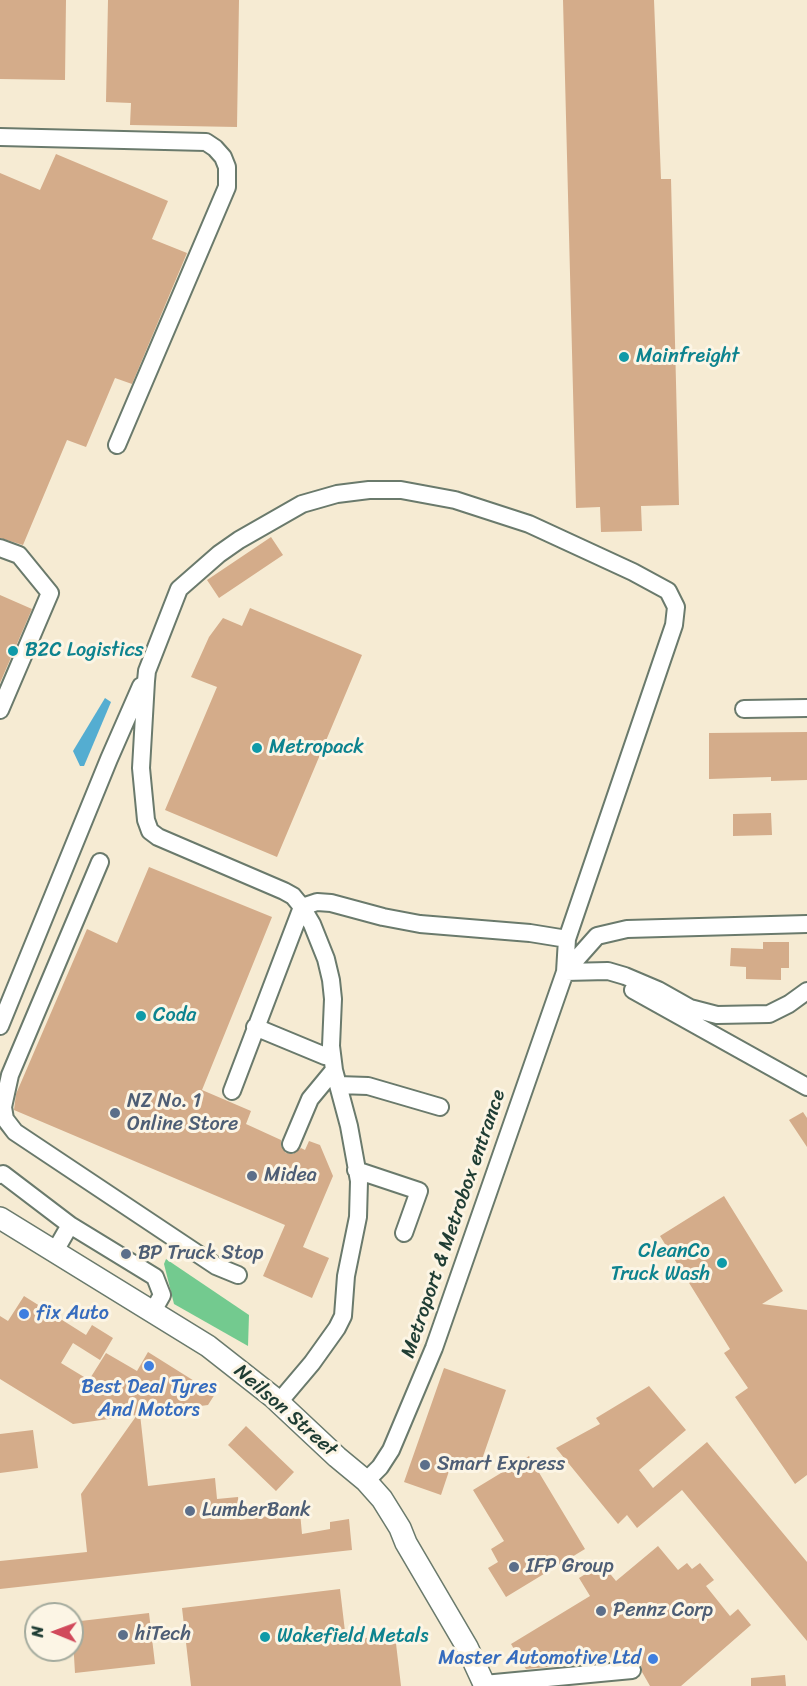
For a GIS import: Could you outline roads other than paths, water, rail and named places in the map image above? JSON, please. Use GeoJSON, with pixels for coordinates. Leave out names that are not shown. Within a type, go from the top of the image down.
{"type":"FeatureCollection","features":[{"type":"Feature","properties":{"kind":"main road","name":"Neilson Street"},"geometry":{"type":"LineString","coordinates":[[0,1218],[208,1346],[279,1402],[366,1481],[382,1499],[400,1528],[406,1543],[468,1647],[484,1685]]}},
{"type":"Feature","properties":{"kind":"lane"},"geometry":{"type":"LineString","coordinates":[[0,136],[206,142],[215,147],[227,167],[227,188],[117,445]]}},
{"type":"Feature","properties":{"kind":"lane"},"geometry":{"type":"LineString","coordinates":[[0,1026],[181,586],[239,540],[302,504],[337,494],[369,490],[401,490],[455,500],[529,524],[633,572],[668,591],[676,607],[674,625],[567,939],[565,972]]}},
{"type":"Feature","properties":{"kind":"lane"},"geometry":{"type":"LineString","coordinates":[[0,548],[19,555],[50,593],[0,710]]}},
{"type":"Feature","properties":{"kind":"lane"},"geometry":{"type":"LineString","coordinates":[[149,666],[144,696],[141,768],[146,820],[150,831],[158,837],[284,891],[302,907],[320,944],[331,980],[335,1071],[349,1126],[359,1181],[358,1217],[346,1276],[343,1316],[312,1363],[279,1402]]}},
{"type":"Feature","properties":{"kind":"lane"},"geometry":{"type":"LineString","coordinates":[[744,709],[807,708]]}},
{"type":"Feature","properties":{"kind":"lane"},"geometry":{"type":"LineString","coordinates":[[100,862],[10,1075],[4,1101],[5,1119],[15,1132],[34,1145],[216,1266],[238,1275]]}},
{"type":"Feature","properties":{"kind":"lane"},"geometry":{"type":"LineString","coordinates":[[302,907],[317,902],[332,903],[420,924],[530,933],[567,939]]}},
{"type":"Feature","properties":{"kind":"lane"},"geometry":{"type":"LineString","coordinates":[[232,1091],[302,907]]}},
{"type":"Feature","properties":{"kind":"lane"},"geometry":{"type":"LineString","coordinates":[[565,972],[597,936],[627,929],[807,924]]}},
{"type":"Feature","properties":{"kind":"lane"},"geometry":{"type":"LineString","coordinates":[[565,972],[609,971],[658,990],[690,1008],[717,1016],[770,1014],[807,991]]}},
{"type":"Feature","properties":{"kind":"lane"},"geometry":{"type":"LineString","coordinates":[[609,971],[626,986],[807,1087]]}},
{"type":"Feature","properties":{"kind":"lane","name":"Metroport & Metrobox entrance"},"geometry":{"type":"LineString","coordinates":[[366,1481],[380,1467],[391,1450],[434,1348],[565,972]]}},
{"type":"Feature","properties":{"kind":"lane"},"geometry":{"type":"LineString","coordinates":[[255,1027],[325,1056],[335,1071],[368,1086],[440,1107]]}},
{"type":"Feature","properties":{"kind":"lane"},"geometry":{"type":"LineString","coordinates":[[291,1144],[310,1099],[335,1071]]}},
{"type":"Feature","properties":{"kind":"lane"},"geometry":{"type":"LineString","coordinates":[[356,1170],[419,1191],[404,1233]]}},
{"type":"Feature","properties":{"kind":"lane"},"geometry":{"type":"LineString","coordinates":[[0,1175],[3,1174],[70,1225],[155,1276],[162,1295],[153,1311]]}},
{"type":"Feature","properties":{"kind":"lane"},"geometry":{"type":"LineString","coordinates":[[54,1251],[70,1225]]}},
{"type":"Feature","properties":{"kind":"lane"},"geometry":{"type":"LineString","coordinates":[[484,1685],[632,1670]]}},
{"type":"Feature","properties":{"kind":"water"},"geometry":{"type":"Polygon","coordinates":[[[105,698],[111,702],[84,766],[80,766],[73,751],[105,698]]]}},
{"type":"Feature","properties":{"kind":"place","name":"Mainfreight"},"geometry":{"type":"Point","coordinates":[624,357]}},
{"type":"Feature","properties":{"kind":"place","name":"B2C Logistics"},"geometry":{"type":"Point","coordinates":[13,651]}},
{"type":"Feature","properties":{"kind":"place","name":"Metropack"},"geometry":{"type":"Point","coordinates":[257,748]}},
{"type":"Feature","properties":{"kind":"place","name":"Coda"},"geometry":{"type":"Point","coordinates":[141,1016]}},
{"type":"Feature","properties":{"kind":"place","name":"NZ No. 1 Online Store"},"geometry":{"type":"Point","coordinates":[115,1113]}},
{"type":"Feature","properties":{"kind":"place","name":"Midea"},"geometry":{"type":"Point","coordinates":[252,1176]}},
{"type":"Feature","properties":{"kind":"place","name":"BP Truck Stop"},"geometry":{"type":"Point","coordinates":[126,1254]}},
{"type":"Feature","properties":{"kind":"place","name":"CleanCo Truck Wash"},"geometry":{"type":"Point","coordinates":[722,1263]}},
{"type":"Feature","properties":{"kind":"place","name":"fix Auto"},"geometry":{"type":"Point","coordinates":[24,1314]}},
{"type":"Feature","properties":{"kind":"place","name":"Best Deal Tyres And Motors"},"geometry":{"type":"Point","coordinates":[149,1366]}},
{"type":"Feature","properties":{"kind":"place","name":"Smart Express"},"geometry":{"type":"Point","coordinates":[425,1465]}},
{"type":"Feature","properties":{"kind":"place","name":"LumberBank"},"geometry":{"type":"Point","coordinates":[190,1511]}},
{"type":"Feature","properties":{"kind":"place","name":"IFP Group"},"geometry":{"type":"Point","coordinates":[514,1567]}},
{"type":"Feature","properties":{"kind":"place","name":"Pennz Corp"},"geometry":{"type":"Point","coordinates":[601,1611]}},
{"type":"Feature","properties":{"kind":"place","name":"hiTech"},"geometry":{"type":"Point","coordinates":[123,1635]}},
{"type":"Feature","properties":{"kind":"place","name":"Wakefield Metals"},"geometry":{"type":"Point","coordinates":[265,1637]}},
{"type":"Feature","properties":{"kind":"place","name":"Master Automotive Ltd"},"geometry":{"type":"Point","coordinates":[653,1659]}}]}
